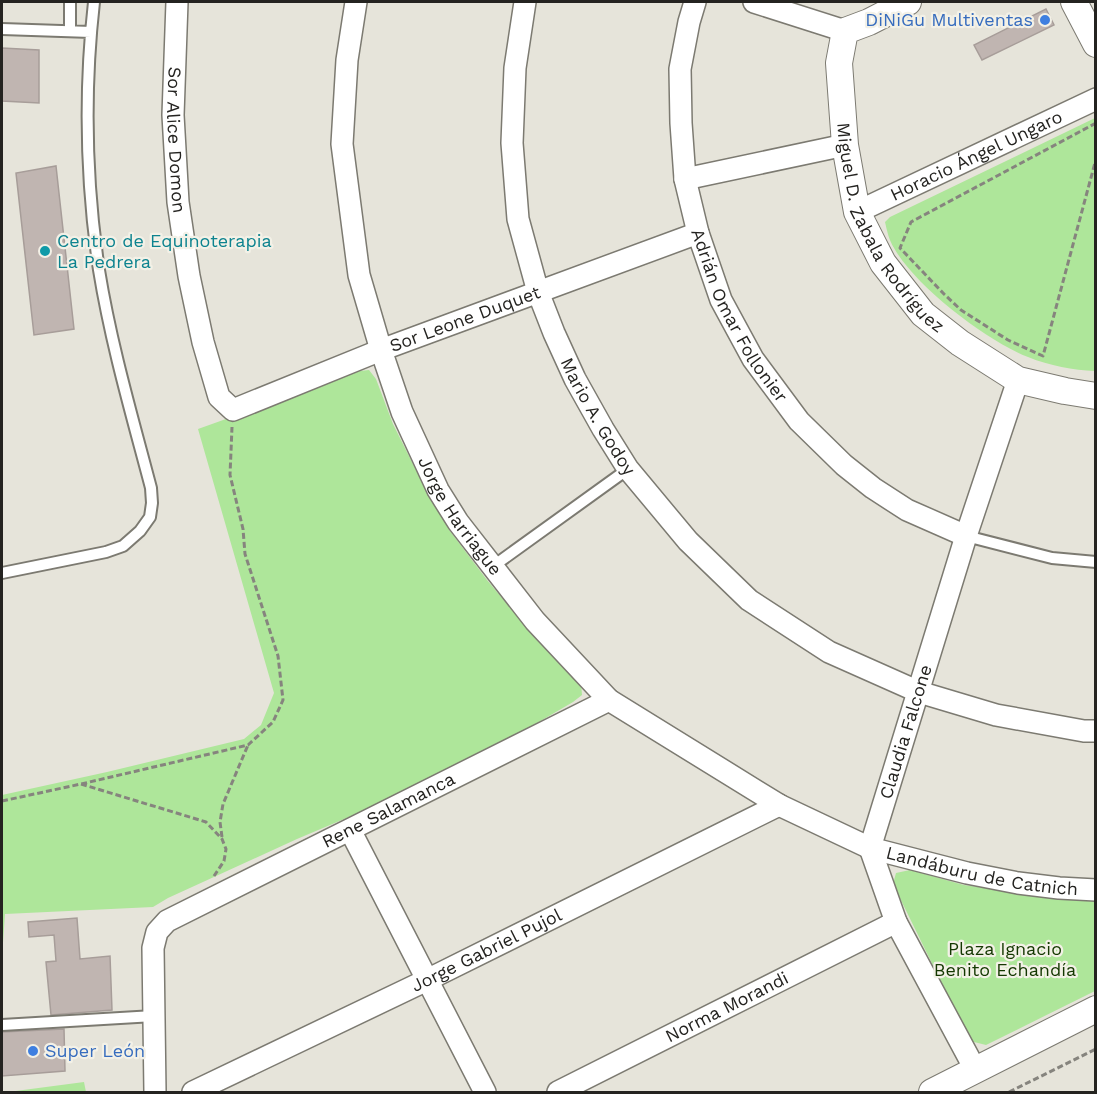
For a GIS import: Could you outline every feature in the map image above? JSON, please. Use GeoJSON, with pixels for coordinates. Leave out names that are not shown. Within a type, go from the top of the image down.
{"type":"FeatureCollection","features":[{"type":"Feature","properties":{"kind":"street","name":"Sor Alice Domon"},"geometry":{"type":"LineString","coordinates":[[173,2],[173,116],[178,202],[189,276],[203,342],[219,397],[234,410]]}},
{"type":"Feature","properties":{"kind":"street","name":"Jorge Harriague"},"geometry":{"type":"LineString","coordinates":[[356,2],[347,60],[342,144],[359,274],[402,412],[438,490],[458,522],[535,621],[609,700],[779,805],[870,848]]}},
{"type":"Feature","properties":{"kind":"street","name":"Mario A. Godoy"},"geometry":{"type":"LineString","coordinates":[[525,2],[515,68],[512,143],[518,219],[538,292],[554,333],[575,379],[628,469],[688,542],[749,600],[829,652],[919,692],[996,715],[1095,731]]}},
{"type":"Feature","properties":{"kind":"street","name":"Adrián Omar Follonier"},"geometry":{"type":"LineString","coordinates":[[695,2],[680,69],[685,179],[698,233],[721,300],[753,359],[799,421],[844,465],[873,488],[907,510],[966,536]]}},
{"type":"Feature","properties":{"kind":"street"},"geometry":{"type":"LineString","coordinates":[[754,2],[844,32],[908,2]]}},
{"type":"Feature","properties":{"kind":"street"},"geometry":{"type":"LineString","coordinates":[[1074,2],[1095,44]]}},
{"type":"Feature","properties":{"kind":"street","name":"Miguel D. Zabala Rodríguez"},"geometry":{"type":"LineString","coordinates":[[844,32],[839,63],[845,145],[857,212],[883,263],[924,314],[960,343],[1018,380],[1095,396]]}},
{"type":"Feature","properties":{"kind":"street","name":"Horacio Ángel Ungaro"},"geometry":{"type":"LineString","coordinates":[[857,212],[1095,99]]}},
{"type":"Feature","properties":{"kind":"street"},"geometry":{"type":"LineString","coordinates":[[685,179],[845,145]]}},
{"type":"Feature","properties":{"kind":"street","name":"Sor Leone Duquet"},"geometry":{"type":"LineString","coordinates":[[234,410],[381,350],[698,233]]}},
{"type":"Feature","properties":{"kind":"street","name":"Claudia Falcone"},"geometry":{"type":"LineString","coordinates":[[870,848],[966,536],[1018,380]]}},
{"type":"Feature","properties":{"kind":"street","name":"Rene Salamanca"},"geometry":{"type":"LineString","coordinates":[[154,1016],[153,948],[157,932],[167,921],[609,700]]}},
{"type":"Feature","properties":{"kind":"street","name":"Jorge Gabriel Pujol"},"geometry":{"type":"LineString","coordinates":[[193,1092],[427,980],[779,805]]}},
{"type":"Feature","properties":{"kind":"street"},"geometry":{"type":"LineString","coordinates":[[350,830],[485,1092]]}},
{"type":"Feature","properties":{"kind":"street"},"geometry":{"type":"LineString","coordinates":[[870,848],[896,922],[976,1071]]}},
{"type":"Feature","properties":{"kind":"street","name":"Landáburu de Catnich"},"geometry":{"type":"LineString","coordinates":[[870,848],[998,879],[1059,888],[1095,890]]}},
{"type":"Feature","properties":{"kind":"street","name":"Norma Morandi"},"geometry":{"type":"LineString","coordinates":[[558,1092],[896,922]]}},
{"type":"Feature","properties":{"kind":"street"},"geometry":{"type":"LineString","coordinates":[[932,1092],[1095,1010]]}},
{"type":"Feature","properties":{"kind":"street"},"geometry":{"type":"LineString","coordinates":[[154,1016],[155,1092]]}},
{"type":"Feature","properties":{"kind":"lane"},"geometry":{"type":"LineString","coordinates":[[70,2],[70,31]]}},
{"type":"Feature","properties":{"kind":"lane"},"geometry":{"type":"LineString","coordinates":[[2,573],[106,552],[123,546],[140,531],[150,517],[151,488],[116,352],[98,261],[91,205],[87,146],[94,2]]}},
{"type":"Feature","properties":{"kind":"lane"},"geometry":{"type":"LineString","coordinates":[[2,29],[91,32]]}},
{"type":"Feature","properties":{"kind":"lane"},"geometry":{"type":"LineString","coordinates":[[492,567],[628,469]]}},
{"type":"Feature","properties":{"kind":"lane"},"geometry":{"type":"LineString","coordinates":[[966,536],[1052,558],[1095,562]]}},
{"type":"Feature","properties":{"kind":"lane"},"geometry":{"type":"LineString","coordinates":[[2,1024],[154,1016]]}},
{"type":"Feature","properties":{"kind":"path"},"geometry":{"type":"LineString","coordinates":[[1095,123],[911,222],[900,248],[961,310],[1008,340],[1043,356],[1095,159]]}},
{"type":"Feature","properties":{"kind":"path"},"geometry":{"type":"LineString","coordinates":[[213,876],[224,861],[226,849],[220,822],[223,804],[248,745],[273,722],[283,700],[278,656],[245,554],[243,529],[230,475],[234,410]]}},
{"type":"Feature","properties":{"kind":"path"},"geometry":{"type":"LineString","coordinates":[[2,801],[248,745]]}},
{"type":"Feature","properties":{"kind":"path"},"geometry":{"type":"LineString","coordinates":[[81,784],[206,822],[222,839]]}},
{"type":"Feature","properties":{"kind":"path"},"geometry":{"type":"LineString","coordinates":[[1009,1092],[1095,1049]]}},
{"type":"Feature","properties":{"kind":"green space"},"geometry":{"type":"Polygon","coordinates":[[[1095,118],[1095,371],[1078,370],[1036,360],[1011,349],[973,326],[935,295],[904,263],[891,242],[885,222],[890,217],[1095,118]]]}},
{"type":"Feature","properties":{"kind":"green space"},"geometry":{"type":"Polygon","coordinates":[[[369,370],[376,379],[393,424],[413,464],[450,531],[527,628],[581,683],[582,695],[448,775],[297,839],[153,907],[5,914],[2,957],[2,795],[244,739],[261,725],[274,693],[198,429],[360,371],[369,370]]]}},
{"type":"Feature","properties":{"kind":"green space","name":"Plaza Ignacio Benito Echandía"},"geometry":{"type":"Polygon","coordinates":[[[910,870],[964,885],[1032,895],[1095,898],[1095,991],[986,1045],[970,1041],[893,884],[896,873],[910,870]]]}},
{"type":"Feature","properties":{"kind":"green space"},"geometry":{"type":"Polygon","coordinates":[[[84,1082],[86,1092],[8,1092],[84,1082]]]}},
{"type":"Feature","properties":{"kind":"building"},"geometry":{"type":"Polygon","coordinates":[[[1046,9],[1054,25],[982,60],[974,45],[1046,9]]]}},
{"type":"Feature","properties":{"kind":"building"},"geometry":{"type":"Polygon","coordinates":[[[2,48],[39,50],[39,103],[2,101],[2,48]]]}},
{"type":"Feature","properties":{"kind":"building","name":"Centro de Equinoterapia La Pedrera"},"geometry":{"type":"Polygon","coordinates":[[[56,166],[74,329],[34,335],[16,173],[56,166]]]}},
{"type":"Feature","properties":{"kind":"building"},"geometry":{"type":"Polygon","coordinates":[[[77,918],[80,959],[110,956],[112,1010],[51,1015],[46,962],[56,961],[54,935],[29,937],[28,922],[77,918]]]}},
{"type":"Feature","properties":{"kind":"building","name":"Super León"},"geometry":{"type":"Polygon","coordinates":[[[64,1029],[65,1071],[2,1076],[2,1032],[64,1029]]]}},
{"type":"Feature","properties":{"kind":"place","name":"DiNiGu Multiventas"},"geometry":{"type":"Point","coordinates":[1045,20]}},
{"type":"Feature","properties":{"kind":"place","name":"Centro de Equinoterapia La Pedrera"},"geometry":{"type":"Point","coordinates":[45,251]}},
{"type":"Feature","properties":{"kind":"place","name":"Super León"},"geometry":{"type":"Point","coordinates":[33,1051]}}]}
